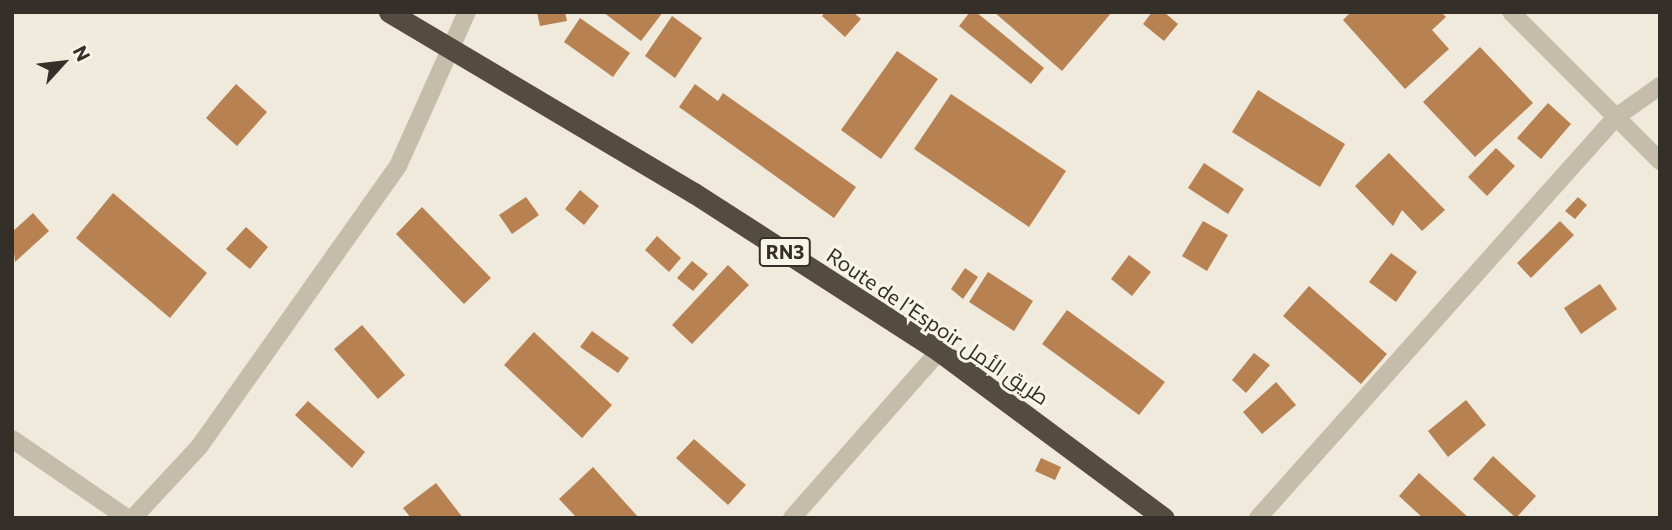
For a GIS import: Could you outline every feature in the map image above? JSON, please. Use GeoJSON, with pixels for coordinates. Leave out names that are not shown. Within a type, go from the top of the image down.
{"type":"FeatureCollection","features":[{"type":"Feature","properties":{"kind":"highway","name":"Route de l’Espoir طريق الأمل"},"geometry":{"type":"LineString","coordinates":[[389,12],[694,193],[939,351],[1164,518]]}},
{"type":"Feature","properties":{"kind":"street"},"geometry":{"type":"LineString","coordinates":[[12,439],[130,518],[199,447],[398,166],[452,51],[467,12]]}},
{"type":"Feature","properties":{"kind":"street"},"geometry":{"type":"LineString","coordinates":[[1511,12],[1660,161]]}},
{"type":"Feature","properties":{"kind":"street"},"geometry":{"type":"LineString","coordinates":[[1258,518],[1616,117],[1660,86]]}},
{"type":"Feature","properties":{"kind":"street"},"geometry":{"type":"LineString","coordinates":[[792,518],[939,351]]}},
{"type":"Feature","properties":{"kind":"building"},"geometry":{"type":"Polygon","coordinates":[[[537,12],[565,12],[567,21],[540,26],[537,12]]]}},
{"type":"Feature","properties":{"kind":"building"},"geometry":{"type":"Polygon","coordinates":[[[603,12],[663,12],[641,41],[603,12]]]}},
{"type":"Feature","properties":{"kind":"building"},"geometry":{"type":"Polygon","coordinates":[[[825,12],[853,12],[861,19],[845,37],[822,16],[825,12]]]}},
{"type":"Feature","properties":{"kind":"building"},"geometry":{"type":"Polygon","coordinates":[[[970,12],[976,12],[1044,68],[1031,84],[959,26],[970,12]]]}},
{"type":"Feature","properties":{"kind":"building"},"geometry":{"type":"Polygon","coordinates":[[[994,12],[1112,12],[1062,71],[994,12]]]}},
{"type":"Feature","properties":{"kind":"building"},"geometry":{"type":"Polygon","coordinates":[[[1152,12],[1164,12],[1178,24],[1164,41],[1143,24],[1152,12]]]}},
{"type":"Feature","properties":{"kind":"building"},"geometry":{"type":"Polygon","coordinates":[[[1351,12],[1441,12],[1446,17],[1432,30],[1449,49],[1405,89],[1343,20],[1351,12]]]}},
{"type":"Feature","properties":{"kind":"building"},"geometry":{"type":"Polygon","coordinates":[[[672,16],[702,38],[675,78],[645,56],[672,16]]]}},
{"type":"Feature","properties":{"kind":"building"},"geometry":{"type":"Polygon","coordinates":[[[580,18],[630,53],[613,77],[564,42],[580,18]]]}},
{"type":"Feature","properties":{"kind":"building"},"geometry":{"type":"Polygon","coordinates":[[[1480,47],[1533,103],[1475,157],[1423,102],[1480,47]]]}},
{"type":"Feature","properties":{"kind":"building"},"geometry":{"type":"Polygon","coordinates":[[[897,51],[938,79],[881,159],[841,130],[897,51]]]}},
{"type":"Feature","properties":{"kind":"building"},"geometry":{"type":"Polygon","coordinates":[[[236,84],[267,112],[237,146],[206,118],[236,84]]]}},
{"type":"Feature","properties":{"kind":"building"},"geometry":{"type":"Polygon","coordinates":[[[695,84],[718,101],[723,93],[856,187],[834,218],[679,107],[695,84]]]}},
{"type":"Feature","properties":{"kind":"building"},"geometry":{"type":"Polygon","coordinates":[[[1258,90],[1345,144],[1320,187],[1232,132],[1258,90]]]}},
{"type":"Feature","properties":{"kind":"building"},"geometry":{"type":"Polygon","coordinates":[[[951,94],[1066,171],[1029,227],[914,149],[951,94]]]}},
{"type":"Feature","properties":{"kind":"building"},"geometry":{"type":"Polygon","coordinates":[[[1548,103],[1571,124],[1541,159],[1517,138],[1548,103]]]}},
{"type":"Feature","properties":{"kind":"building"},"geometry":{"type":"Polygon","coordinates":[[[1496,148],[1515,166],[1487,196],[1468,177],[1496,148]]]}},
{"type":"Feature","properties":{"kind":"building"},"geometry":{"type":"Polygon","coordinates":[[[1389,153],[1445,210],[1422,231],[1402,210],[1393,226],[1355,186],[1389,153]]]}},
{"type":"Feature","properties":{"kind":"building"},"geometry":{"type":"Polygon","coordinates":[[[1204,163],[1244,189],[1228,214],[1188,188],[1204,163]]]}},
{"type":"Feature","properties":{"kind":"building"},"geometry":{"type":"Polygon","coordinates":[[[580,190],[599,206],[584,225],[565,209],[580,190]]]}},
{"type":"Feature","properties":{"kind":"building"},"geometry":{"type":"Polygon","coordinates":[[[113,193],[207,273],[170,318],[76,238],[113,193]]]}},
{"type":"Feature","properties":{"kind":"building"},"geometry":{"type":"Polygon","coordinates":[[[526,197],[539,215],[512,234],[499,215],[526,197]]]}},
{"type":"Feature","properties":{"kind":"building"},"geometry":{"type":"Polygon","coordinates":[[[1578,197],[1587,205],[1575,219],[1565,211],[1578,197]]]}},
{"type":"Feature","properties":{"kind":"building"},"geometry":{"type":"Polygon","coordinates":[[[422,207],[491,278],[464,304],[396,234],[422,207]]]}},
{"type":"Feature","properties":{"kind":"building"},"geometry":{"type":"Polygon","coordinates":[[[33,213],[49,231],[15,262],[12,232],[33,213]]]}},
{"type":"Feature","properties":{"kind":"building"},"geometry":{"type":"Polygon","coordinates":[[[1203,221],[1228,235],[1207,271],[1182,256],[1203,221]]]}},
{"type":"Feature","properties":{"kind":"building"},"geometry":{"type":"Polygon","coordinates":[[[1560,221],[1574,235],[1531,278],[1517,263],[1560,221]]]}},
{"type":"Feature","properties":{"kind":"building"},"geometry":{"type":"Polygon","coordinates":[[[246,227],[268,247],[250,269],[226,249],[246,227]]]}},
{"type":"Feature","properties":{"kind":"building"},"geometry":{"type":"Polygon","coordinates":[[[657,236],[681,258],[669,272],[645,250],[657,236]]]}},
{"type":"Feature","properties":{"kind":"building"},"geometry":{"type":"Polygon","coordinates":[[[1391,253],[1417,272],[1396,302],[1369,282],[1391,253]]]}},
{"type":"Feature","properties":{"kind":"building"},"geometry":{"type":"Polygon","coordinates":[[[1129,255],[1151,272],[1132,296],[1111,279],[1129,255]]]}},
{"type":"Feature","properties":{"kind":"building"},"geometry":{"type":"Polygon","coordinates":[[[692,261],[708,274],[693,291],[677,278],[692,261]]]}},
{"type":"Feature","properties":{"kind":"building"},"geometry":{"type":"Polygon","coordinates":[[[728,265],[749,285],[692,344],[672,325],[728,265]]]}},
{"type":"Feature","properties":{"kind":"building"},"geometry":{"type":"Polygon","coordinates":[[[965,268],[978,277],[963,299],[951,289],[965,268]]]}},
{"type":"Feature","properties":{"kind":"building"},"geometry":{"type":"Polygon","coordinates":[[[988,272],[1033,301],[1014,331],[969,302],[988,272]]]}},
{"type":"Feature","properties":{"kind":"building"},"geometry":{"type":"Polygon","coordinates":[[[1600,284],[1617,309],[1581,334],[1564,308],[1600,284]]]}},
{"type":"Feature","properties":{"kind":"building"},"geometry":{"type":"Polygon","coordinates":[[[1309,286],[1387,354],[1361,384],[1283,316],[1309,286]]]}},
{"type":"Feature","properties":{"kind":"building"},"geometry":{"type":"Polygon","coordinates":[[[1067,310],[1165,382],[1139,415],[1042,344],[1067,310]]]}},
{"type":"Feature","properties":{"kind":"building"},"geometry":{"type":"Polygon","coordinates":[[[362,325],[405,375],[378,399],[334,349],[362,325]]]}},
{"type":"Feature","properties":{"kind":"building"},"geometry":{"type":"Polygon","coordinates":[[[592,331],[629,358],[618,373],[580,347],[592,331]]]}},
{"type":"Feature","properties":{"kind":"building"},"geometry":{"type":"Polygon","coordinates":[[[534,332],[612,405],[582,438],[504,365],[534,332]]]}},
{"type":"Feature","properties":{"kind":"building"},"geometry":{"type":"Polygon","coordinates":[[[1254,353],[1270,365],[1246,393],[1232,380],[1254,353]]]}},
{"type":"Feature","properties":{"kind":"building"},"geometry":{"type":"Polygon","coordinates":[[[1276,382],[1296,405],[1262,434],[1243,412],[1276,382]]]}},
{"type":"Feature","properties":{"kind":"building"},"geometry":{"type":"Polygon","coordinates":[[[1466,400],[1486,425],[1448,457],[1428,431],[1466,400]]]}},
{"type":"Feature","properties":{"kind":"building"},"geometry":{"type":"Polygon","coordinates":[[[308,401],[365,452],[352,468],[295,415],[308,401]]]}},
{"type":"Feature","properties":{"kind":"building"},"geometry":{"type":"Polygon","coordinates":[[[694,439],[746,485],[728,505],[676,458],[694,439]]]}},
{"type":"Feature","properties":{"kind":"building"},"geometry":{"type":"Polygon","coordinates":[[[1493,456],[1536,496],[1516,518],[1473,479],[1493,456]]]}},
{"type":"Feature","properties":{"kind":"building"},"geometry":{"type":"Polygon","coordinates":[[[1041,458],[1061,467],[1055,480],[1035,471],[1041,458]]]}},
{"type":"Feature","properties":{"kind":"building"},"geometry":{"type":"Polygon","coordinates":[[[593,467],[639,518],[577,518],[559,499],[593,467]]]}},
{"type":"Feature","properties":{"kind":"building"},"geometry":{"type":"Polygon","coordinates":[[[1419,473],[1469,518],[1423,518],[1399,496],[1419,473]]]}},
{"type":"Feature","properties":{"kind":"building"},"geometry":{"type":"Polygon","coordinates":[[[436,483],[463,518],[411,518],[403,508],[436,483]]]}}]}
